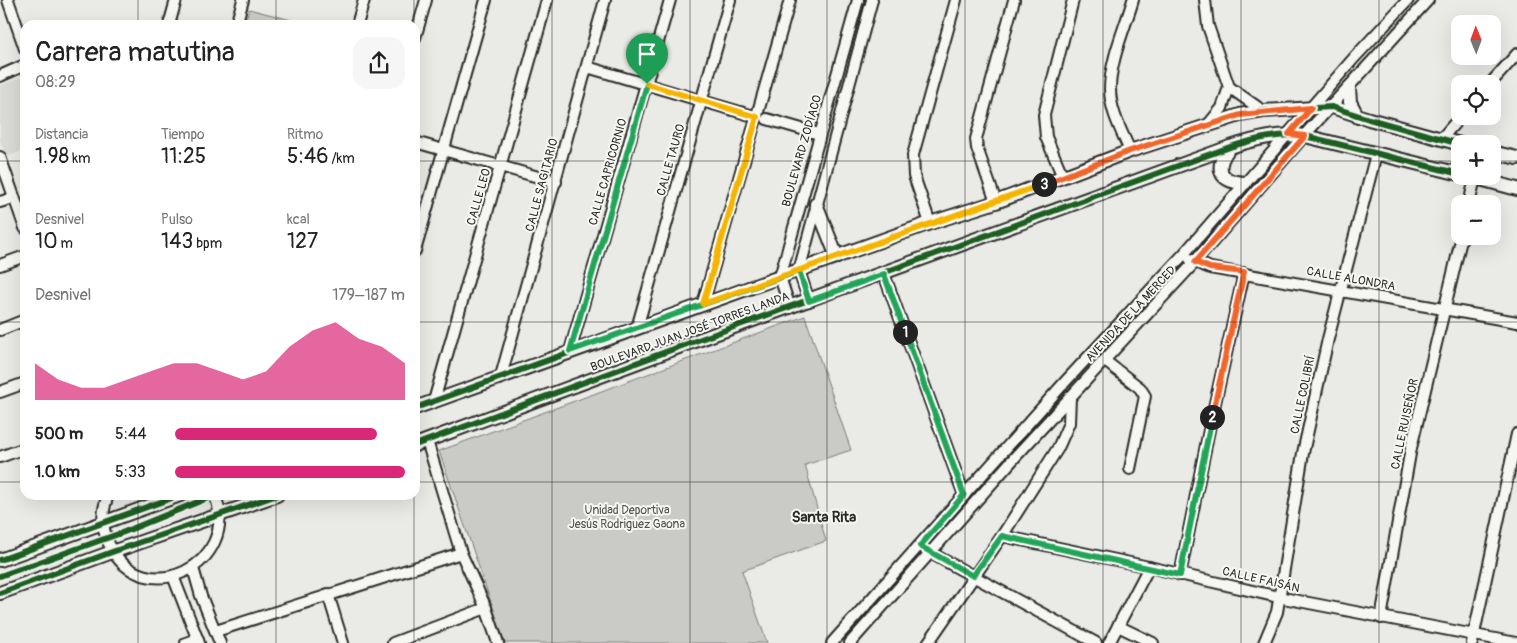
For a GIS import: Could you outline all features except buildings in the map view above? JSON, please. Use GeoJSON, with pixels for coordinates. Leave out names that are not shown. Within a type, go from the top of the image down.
{"type":"FeatureCollection","features":[{"type":"Feature","properties":{"kind":"main road"},"geometry":{"type":"LineString","coordinates":[[1349,88],[1350,102],[1358,116]]}},
{"type":"Feature","properties":{"kind":"main road","name":"BOULEVARD JUAN JOSÉ TORRES LANDA"},"geometry":{"type":"LineString","coordinates":[[420,406],[930,223],[996,202],[1130,151],[1240,115],[1332,107],[1451,142]]}},
{"type":"Feature","properties":{"kind":"main road","name":"BOULEVARD JUAN JOSÉ TORRES LANDA"},"geometry":{"type":"LineString","coordinates":[[421,443],[686,344],[884,274],[1230,146],[1289,134],[1305,136],[1451,172]]}},
{"type":"Feature","properties":{"kind":"main road"},"geometry":{"type":"LineString","coordinates":[[1230,146],[1220,163],[1222,175],[1227,180],[1245,183]]}},
{"type":"Feature","properties":{"kind":"main road"},"geometry":{"type":"LineString","coordinates":[[1501,154],[1517,158]]}},
{"type":"Feature","properties":{"kind":"main road"},"geometry":{"type":"LineString","coordinates":[[1501,184],[1516,188]]}},
{"type":"Feature","properties":{"kind":"main road"},"geometry":{"type":"LineString","coordinates":[[816,204],[837,257]]}},
{"type":"Feature","properties":{"kind":"main road"},"geometry":{"type":"LineString","coordinates":[[0,560],[166,500]]}},
{"type":"Feature","properties":{"kind":"main road"},"geometry":{"type":"LineString","coordinates":[[0,593],[263,500]]}},
{"type":"Feature","properties":{"kind":"street"},"geometry":{"type":"LineString","coordinates":[[8,0],[20,35]]}},
{"type":"Feature","properties":{"kind":"street"},"geometry":{"type":"LineString","coordinates":[[170,20],[176,0]]}},
{"type":"Feature","properties":{"kind":"street"},"geometry":{"type":"LineString","coordinates":[[237,20],[243,0]]}},
{"type":"Feature","properties":{"kind":"street"},"geometry":{"type":"LineString","coordinates":[[359,20],[364,0]]}},
{"type":"Feature","properties":{"kind":"street"},"geometry":{"type":"LineString","coordinates":[[420,21],[426,0]]}},
{"type":"Feature","properties":{"kind":"street"},"geometry":{"type":"LineString","coordinates":[[420,233],[486,0]]}},
{"type":"Feature","properties":{"kind":"street","name":"CALLE LEO"},"geometry":{"type":"LineString","coordinates":[[434,401],[547,0]]}},
{"type":"Feature","properties":{"kind":"street","name":"CALLE SAGITARIO"},"geometry":{"type":"LineString","coordinates":[[501,376],[605,0]]}},
{"type":"Feature","properties":{"kind":"street","name":"CALLE CAPRICORNIO"},"geometry":{"type":"LineString","coordinates":[[570,351],[670,0]]}},
{"type":"Feature","properties":{"kind":"street","name":"CALLE TAURO"},"geometry":{"type":"LineString","coordinates":[[637,328],[730,0]]}},
{"type":"Feature","properties":{"kind":"street"},"geometry":{"type":"LineString","coordinates":[[703,304],[762,118],[790,0]]}},
{"type":"Feature","properties":{"kind":"street","name":"BOULEVARD ZODÍACO"},"geometry":{"type":"LineString","coordinates":[[780,277],[858,0]]}},
{"type":"Feature","properties":{"kind":"street"},"geometry":{"type":"LineString","coordinates":[[809,301],[799,271],[872,0]]}},
{"type":"Feature","properties":{"kind":"street"},"geometry":{"type":"LineString","coordinates":[[930,223],[914,176],[913,155],[956,0]]}},
{"type":"Feature","properties":{"kind":"street"},"geometry":{"type":"LineString","coordinates":[[996,202],[977,148],[976,139],[1014,0]]}},
{"type":"Feature","properties":{"kind":"street"},"geometry":{"type":"LineString","coordinates":[[1063,176],[1046,137],[1044,115],[1074,0]]}},
{"type":"Feature","properties":{"kind":"street"},"geometry":{"type":"LineString","coordinates":[[1130,151],[1114,115],[1110,90],[1112,74],[1133,0]]}},
{"type":"Feature","properties":{"kind":"street"},"geometry":{"type":"LineString","coordinates":[[1205,0],[1208,26],[1229,87],[1263,112]]}},
{"type":"Feature","properties":{"kind":"street","name":"AVENIDA DE LA MERCED"},"geometry":{"type":"LineString","coordinates":[[832,643],[1183,254],[1408,0]]}},
{"type":"Feature","properties":{"kind":"street","name":"AVENIDA DE LA MERCED"},"geometry":{"type":"LineString","coordinates":[[850,643],[1070,397],[1195,262],[1305,136],[1428,0]]}},
{"type":"Feature","properties":{"kind":"street"},"geometry":{"type":"LineString","coordinates":[[1498,75],[1517,54]]}},
{"type":"Feature","properties":{"kind":"street"},"geometry":{"type":"LineString","coordinates":[[0,76],[20,67]]}},
{"type":"Feature","properties":{"kind":"street"},"geometry":{"type":"LineString","coordinates":[[587,68],[819,134]]}},
{"type":"Feature","properties":{"kind":"street"},"geometry":{"type":"LineString","coordinates":[[1207,126],[1222,108],[1229,87]]}},
{"type":"Feature","properties":{"kind":"street"},"geometry":{"type":"LineString","coordinates":[[1441,139],[1453,125]]}},
{"type":"Feature","properties":{"kind":"street"},"geometry":{"type":"LineString","coordinates":[[420,143],[556,182]]}},
{"type":"Feature","properties":{"kind":"street","name":"CALLE COLIBRÍ"},"geometry":{"type":"LineString","coordinates":[[1264,643],[1277,612],[1303,453],[1328,338],[1376,154]]}},
{"type":"Feature","properties":{"kind":"street"},"geometry":{"type":"LineString","coordinates":[[0,157],[20,214]]}},
{"type":"Feature","properties":{"kind":"street"},"geometry":{"type":"LineString","coordinates":[[0,202],[14,198]]}},
{"type":"Feature","properties":{"kind":"street","name":"CALLE RUISEÑOR"},"geometry":{"type":"LineString","coordinates":[[1381,618],[1411,448],[1460,245]]}},
{"type":"Feature","properties":{"kind":"street","name":"CALLE ALONDRA"},"geometry":{"type":"LineString","coordinates":[[1183,254],[1195,262],[1210,268],[1244,272],[1517,322]]}},
{"type":"Feature","properties":{"kind":"street"},"geometry":{"type":"LineString","coordinates":[[0,265],[20,258]]}},
{"type":"Feature","properties":{"kind":"street"},"geometry":{"type":"LineString","coordinates":[[1180,575],[1209,430],[1244,272]]}},
{"type":"Feature","properties":{"kind":"street"},"geometry":{"type":"LineString","coordinates":[[884,274],[964,495]]}},
{"type":"Feature","properties":{"kind":"street"},"geometry":{"type":"LineString","coordinates":[[780,277],[790,308]]}},
{"type":"Feature","properties":{"kind":"street"},"geometry":{"type":"LineString","coordinates":[[0,330],[20,322]]}},
{"type":"Feature","properties":{"kind":"street"},"geometry":{"type":"LineString","coordinates":[[1105,361],[1140,388],[1145,396],[1130,469]]}},
{"type":"Feature","properties":{"kind":"street"},"geometry":{"type":"LineString","coordinates":[[0,392],[20,385]]}},
{"type":"Feature","properties":{"kind":"street"},"geometry":{"type":"LineString","coordinates":[[928,643],[1002,536],[1066,434],[1070,418],[1070,397]]}},
{"type":"Feature","properties":{"kind":"street"},"geometry":{"type":"LineString","coordinates":[[1473,639],[1517,434]]}},
{"type":"Feature","properties":{"kind":"street"},"geometry":{"type":"LineString","coordinates":[[421,443],[461,552],[486,608],[498,643]]}},
{"type":"Feature","properties":{"kind":"street"},"geometry":{"type":"LineString","coordinates":[[0,457],[20,450]]}},
{"type":"Feature","properties":{"kind":"street"},"geometry":{"type":"LineString","coordinates":[[107,500],[102,523],[105,538],[112,552],[132,570],[152,576],[173,576],[193,568],[205,558],[214,545],[219,531],[220,515],[216,500]]}},
{"type":"Feature","properties":{"kind":"street","name":"CALLE FAISÁN"},"geometry":{"type":"LineString","coordinates":[[1002,536],[1473,639],[1516,643]]}},
{"type":"Feature","properties":{"kind":"street"},"geometry":{"type":"LineString","coordinates":[[920,546],[1096,643]]}},
{"type":"Feature","properties":{"kind":"street"},"geometry":{"type":"LineString","coordinates":[[216,632],[461,552]]}},
{"type":"Feature","properties":{"kind":"street"},"geometry":{"type":"LineString","coordinates":[[1109,643],[1149,567]]}},
{"type":"Feature","properties":{"kind":"street"},"geometry":{"type":"LineString","coordinates":[[193,568],[201,596],[220,643]]}},
{"type":"Feature","properties":{"kind":"street"},"geometry":{"type":"LineString","coordinates":[[173,576],[199,641],[186,643]]}},
{"type":"Feature","properties":{"kind":"street"},"geometry":{"type":"LineString","coordinates":[[328,594],[343,643]]}},
{"type":"Feature","properties":{"kind":"street"},"geometry":{"type":"LineString","coordinates":[[393,643],[486,608]]}},
{"type":"Feature","properties":{"kind":"street"},"geometry":{"type":"LineString","coordinates":[[1118,626],[1153,643]]}},
{"type":"Feature","properties":{"kind":"shaded area"},"geometry":{"type":"Polygon","coordinates":[[[20,78],[20,152],[6,157],[0,141],[0,85],[20,78]]]}},
{"type":"Feature","properties":{"kind":"green space"},"geometry":{"type":"Polygon","coordinates":[[[249,9],[292,20],[246,20],[249,9]]]}},
{"type":"Feature","properties":{"kind":"green space","name":"Unidad Deportiva Jesús Rodriguez Gaona"},"geometry":{"type":"Polygon","coordinates":[[[805,316],[851,450],[805,465],[826,541],[742,571],[767,643],[505,643],[439,451],[805,316]]]}},
{"type":"Feature","properties":{"kind":"cycle path"},"geometry":{"type":"LineString","coordinates":[[420,406],[930,223],[996,202],[1130,151],[1240,115],[1263,111],[1332,107],[1451,142]]}},
{"type":"Feature","properties":{"kind":"cycle path"},"geometry":{"type":"LineString","coordinates":[[420,443],[687,344],[1249,141],[1276,136],[1305,136],[1451,172]]}},
{"type":"Feature","properties":{"kind":"cycle path"},"geometry":{"type":"LineString","coordinates":[[0,560],[166,500]]}},
{"type":"Feature","properties":{"kind":"cycle path"},"geometry":{"type":"LineString","coordinates":[[0,576],[124,532],[203,500]]}},
{"type":"Feature","properties":{"kind":"cycle path"},"geometry":{"type":"LineString","coordinates":[[0,593],[263,500]]}},
{"type":"Feature","properties":{"kind":"district","name":"Santa Rita"},"geometry":{"type":"Point","coordinates":[824,517]}},
{"type":"Feature","properties":{"kind":"route"},"geometry":{"type":"LineString","coordinates":[[647,84],[757,117],[703,304],[930,223],[996,202],[1130,151],[1223,120],[1240,115],[1311,108],[1289,134],[1305,136],[1195,262],[1210,268],[1244,272],[1209,430],[1180,575],[1002,536],[973,576],[920,546],[964,495],[884,274],[809,301],[799,271],[662,320],[570,351],[647,84]]}}]}
